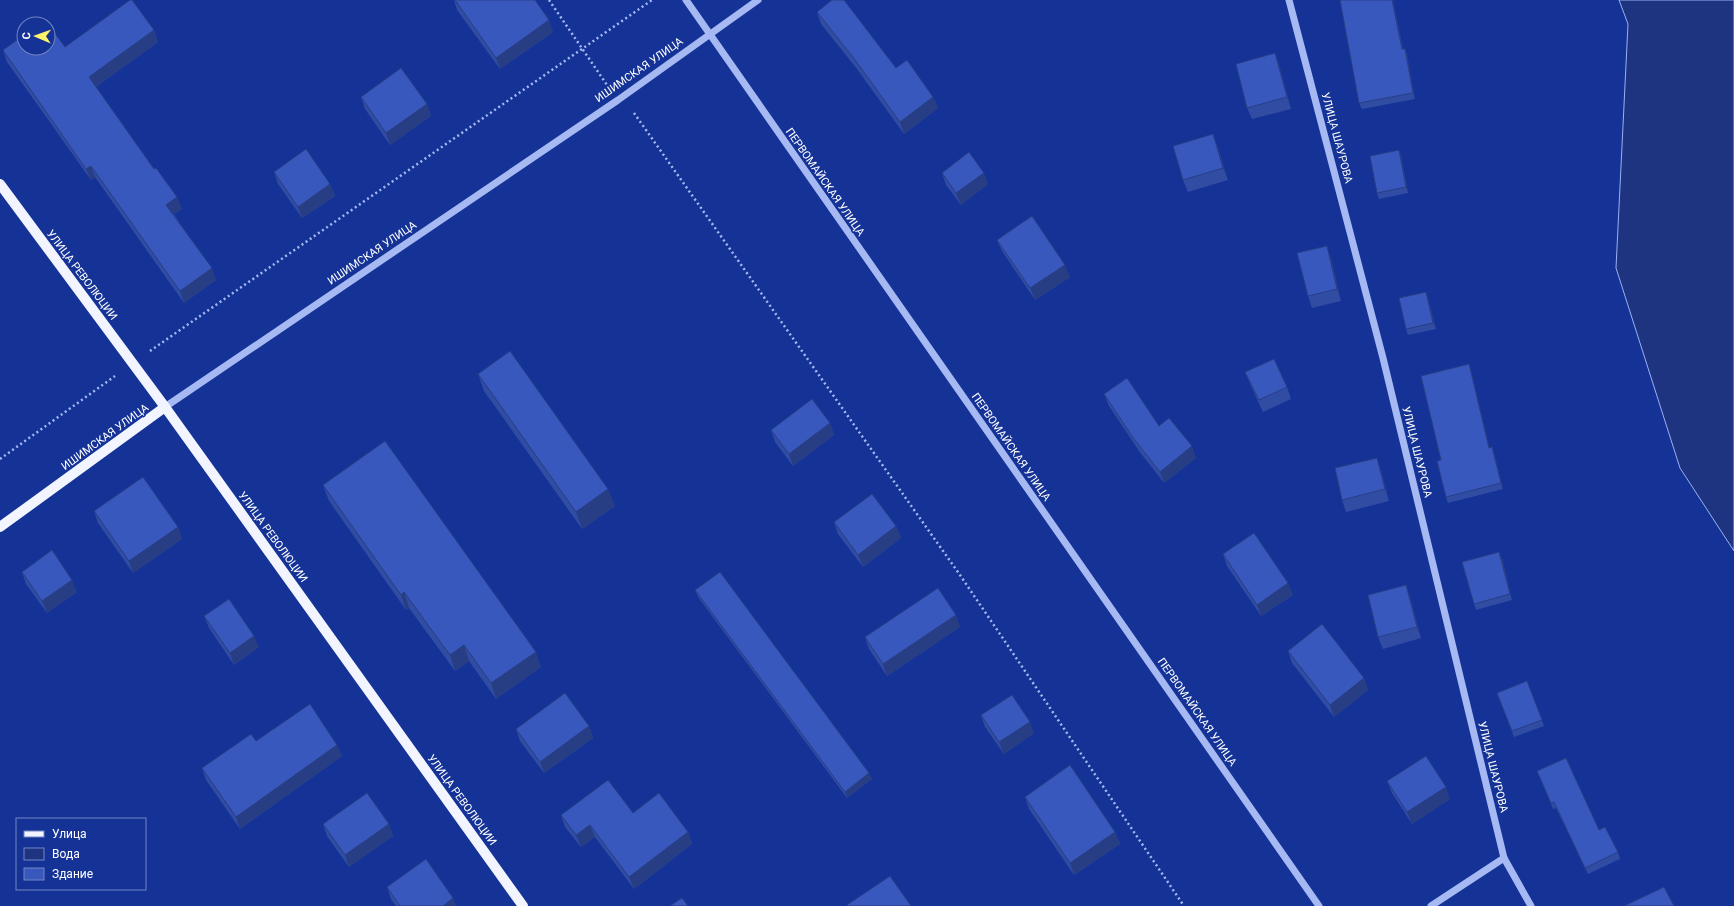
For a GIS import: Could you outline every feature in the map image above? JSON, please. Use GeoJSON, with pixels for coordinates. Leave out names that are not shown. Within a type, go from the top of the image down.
{"type":"FeatureCollection","features":[{"type":"Feature","properties":{"kind":"main road","name":"УЛИЦА РЕВОЛЮЦИИ"},"geometry":{"type":"LineString","coordinates":[[0,184],[165,407],[523,906]]}},
{"type":"Feature","properties":{"kind":"main road","name":"ИШИМСКАЯ УЛИЦА"},"geometry":{"type":"LineString","coordinates":[[0,527],[165,407]]}},
{"type":"Feature","properties":{"kind":"street","name":"ПЕРВОМАЙСКАЯ УЛИЦА"},"geometry":{"type":"LineString","coordinates":[[686,0],[1319,906]]}},
{"type":"Feature","properties":{"kind":"street","name":"ИШИМСКАЯ УЛИЦА"},"geometry":{"type":"LineString","coordinates":[[165,407],[618,100],[758,0]]}},
{"type":"Feature","properties":{"kind":"street","name":"УЛИЦА ШАУРОВА"},"geometry":{"type":"LineString","coordinates":[[1289,0],[1383,358],[1504,858],[1531,906]]}},
{"type":"Feature","properties":{"kind":"street"},"geometry":{"type":"LineString","coordinates":[[1431,906],[1504,858]]}},
{"type":"Feature","properties":{"kind":"path"},"geometry":{"type":"LineString","coordinates":[[548,0],[618,100],[637,115],[678,173],[960,575],[1184,906]]}},
{"type":"Feature","properties":{"kind":"path"},"geometry":{"type":"LineString","coordinates":[[0,459],[132,363],[652,0]]}},
{"type":"Feature","properties":{"kind":"water"},"geometry":{"type":"Polygon","coordinates":[[[1619,0],[1734,0],[1734,551],[1680,468],[1616,268],[1628,24],[1619,0]]]}},
{"type":"Feature","properties":{"kind":"building"},"geometry":{"type":"Polygon","coordinates":[[[130,0],[132,0],[154,30],[89,77],[154,169],[156,168],[177,197],[166,205],[212,268],[180,291],[91,166],[86,169],[3,50],[16,41],[16,56],[56,56],[56,35],[65,47],[130,0]]]}},
{"type":"Feature","properties":{"kind":"building"},"geometry":{"type":"Polygon","coordinates":[[[455,0],[535,0],[549,20],[496,58],[455,0]]]}},
{"type":"Feature","properties":{"kind":"building"},"geometry":{"type":"Polygon","coordinates":[[[832,0],[844,0],[896,68],[907,60],[933,97],[900,122],[853,57],[817,12],[832,0]]]}},
{"type":"Feature","properties":{"kind":"building"},"geometry":{"type":"Polygon","coordinates":[[[1340,0],[1392,0],[1402,49],[1405,49],[1413,93],[1359,103],[1340,0]]]}},
{"type":"Feature","properties":{"kind":"building"},"geometry":{"type":"Polygon","coordinates":[[[1275,53],[1287,97],[1247,108],[1236,64],[1275,53]]]}},
{"type":"Feature","properties":{"kind":"building"},"geometry":{"type":"Polygon","coordinates":[[[401,68],[427,104],[386,133],[361,97],[401,68]]]}},
{"type":"Feature","properties":{"kind":"building"},"geometry":{"type":"Polygon","coordinates":[[[1213,134],[1223,168],[1183,180],[1173,146],[1213,134]]]}},
{"type":"Feature","properties":{"kind":"building"},"geometry":{"type":"Polygon","coordinates":[[[306,149],[330,184],[298,207],[274,172],[306,149]]]}},
{"type":"Feature","properties":{"kind":"building"},"geometry":{"type":"Polygon","coordinates":[[[1399,150],[1406,187],[1377,193],[1370,156],[1399,150]]]}},
{"type":"Feature","properties":{"kind":"building"},"geometry":{"type":"Polygon","coordinates":[[[969,152],[984,173],[956,193],[942,173],[969,152]]]}},
{"type":"Feature","properties":{"kind":"building"},"geometry":{"type":"Polygon","coordinates":[[[1032,216],[1065,265],[1030,288],[997,240],[1032,216]]]}},
{"type":"Feature","properties":{"kind":"building"},"geometry":{"type":"Polygon","coordinates":[[[1327,246],[1337,289],[1308,296],[1297,253],[1327,246]]]}},
{"type":"Feature","properties":{"kind":"building"},"geometry":{"type":"Polygon","coordinates":[[[1426,292],[1433,323],[1406,329],[1399,298],[1426,292]]]}},
{"type":"Feature","properties":{"kind":"building"},"geometry":{"type":"Polygon","coordinates":[[[510,351],[608,489],[576,512],[478,374],[510,351]]]}},
{"type":"Feature","properties":{"kind":"building"},"geometry":{"type":"Polygon","coordinates":[[[1274,359],[1287,387],[1259,400],[1245,372],[1274,359]]]}},
{"type":"Feature","properties":{"kind":"building"},"geometry":{"type":"Polygon","coordinates":[[[1469,364],[1489,448],[1492,447],[1501,483],[1446,497],[1437,461],[1441,460],[1421,376],[1469,364]]]}},
{"type":"Feature","properties":{"kind":"building"},"geometry":{"type":"Polygon","coordinates":[[[1127,378],[1159,426],[1169,418],[1192,446],[1160,472],[1134,439],[1104,394],[1127,378]]]}},
{"type":"Feature","properties":{"kind":"building"},"geometry":{"type":"Polygon","coordinates":[[[812,399],[830,423],[789,454],[771,430],[812,399]]]}},
{"type":"Feature","properties":{"kind":"building"},"geometry":{"type":"Polygon","coordinates":[[[385,441],[536,652],[491,683],[464,645],[450,655],[404,592],[401,595],[323,485],[385,441]]]}},
{"type":"Feature","properties":{"kind":"building"},"geometry":{"type":"Polygon","coordinates":[[[1377,458],[1385,489],[1342,500],[1335,468],[1377,458]]]}},
{"type":"Feature","properties":{"kind":"building"},"geometry":{"type":"Polygon","coordinates":[[[143,477],[178,527],[129,561],[94,511],[143,477]]]}},
{"type":"Feature","properties":{"kind":"building"},"geometry":{"type":"Polygon","coordinates":[[[872,494],[896,526],[858,555],[834,522],[872,494]]]}},
{"type":"Feature","properties":{"kind":"building"},"geometry":{"type":"Polygon","coordinates":[[[1254,533],[1288,583],[1257,605],[1223,554],[1254,533]]]}},
{"type":"Feature","properties":{"kind":"building"},"geometry":{"type":"Polygon","coordinates":[[[52,550],[72,580],[42,601],[22,572],[52,550]]]}},
{"type":"Feature","properties":{"kind":"building"},"geometry":{"type":"Polygon","coordinates":[[[1499,552],[1510,594],[1474,604],[1462,562],[1499,552]]]}},
{"type":"Feature","properties":{"kind":"building"},"geometry":{"type":"Polygon","coordinates":[[[720,572],[869,773],[845,792],[695,590],[720,572]]]}},
{"type":"Feature","properties":{"kind":"building"},"geometry":{"type":"Polygon","coordinates":[[[1406,585],[1417,627],[1378,637],[1368,595],[1406,585]]]}},
{"type":"Feature","properties":{"kind":"building"},"geometry":{"type":"Polygon","coordinates":[[[938,588],[956,615],[883,664],[865,637],[938,588]]]}},
{"type":"Feature","properties":{"kind":"building"},"geometry":{"type":"Polygon","coordinates":[[[229,599],[254,636],[230,653],[204,616],[229,599]]]}},
{"type":"Feature","properties":{"kind":"building"},"geometry":{"type":"Polygon","coordinates":[[[1322,624],[1364,678],[1330,705],[1288,651],[1322,624]]]}},
{"type":"Feature","properties":{"kind":"building"},"geometry":{"type":"Polygon","coordinates":[[[1527,681],[1542,720],[1512,731],[1497,693],[1527,681]]]}},
{"type":"Feature","properties":{"kind":"building"},"geometry":{"type":"Polygon","coordinates":[[[565,693],[589,726],[540,762],[516,729],[565,693]]]}},
{"type":"Feature","properties":{"kind":"building"},"geometry":{"type":"Polygon","coordinates":[[[1012,695],[1030,722],[999,742],[981,715],[1012,695]]]}},
{"type":"Feature","properties":{"kind":"building"},"geometry":{"type":"Polygon","coordinates":[[[310,704],[337,745],[236,817],[202,768],[251,734],[256,741],[310,704]]]}},
{"type":"Feature","properties":{"kind":"building"},"geometry":{"type":"Polygon","coordinates":[[[1426,756],[1446,787],[1407,812],[1387,781],[1426,756]]]}},
{"type":"Feature","properties":{"kind":"building"},"geometry":{"type":"Polygon","coordinates":[[[1566,758],[1599,830],[1605,827],[1618,852],[1585,868],[1554,802],[1551,803],[1537,771],[1566,758]]]}},
{"type":"Feature","properties":{"kind":"building"},"geometry":{"type":"Polygon","coordinates":[[[1070,765],[1115,832],[1070,863],[1025,797],[1070,765]]]}},
{"type":"Feature","properties":{"kind":"building"},"geometry":{"type":"Polygon","coordinates":[[[608,780],[633,813],[659,793],[688,832],[629,877],[590,825],[576,835],[561,815],[608,780]]]}},
{"type":"Feature","properties":{"kind":"building"},"geometry":{"type":"Polygon","coordinates":[[[367,793],[389,824],[345,855],[323,824],[367,793]]]}},
{"type":"Feature","properties":{"kind":"building"},"geometry":{"type":"Polygon","coordinates":[[[426,859],[453,898],[443,906],[400,906],[387,887],[426,859]]]}},
{"type":"Feature","properties":{"kind":"building"},"geometry":{"type":"Polygon","coordinates":[[[890,876],[911,906],[847,905],[890,876]]]}},
{"type":"Feature","properties":{"kind":"building"},"geometry":{"type":"Polygon","coordinates":[[[1664,887],[1674,906],[1624,906],[1664,887]]]}},
{"type":"Feature","properties":{"kind":"building"},"geometry":{"type":"Polygon","coordinates":[[[682,898],[688,906],[670,906],[682,898]]]}}]}
